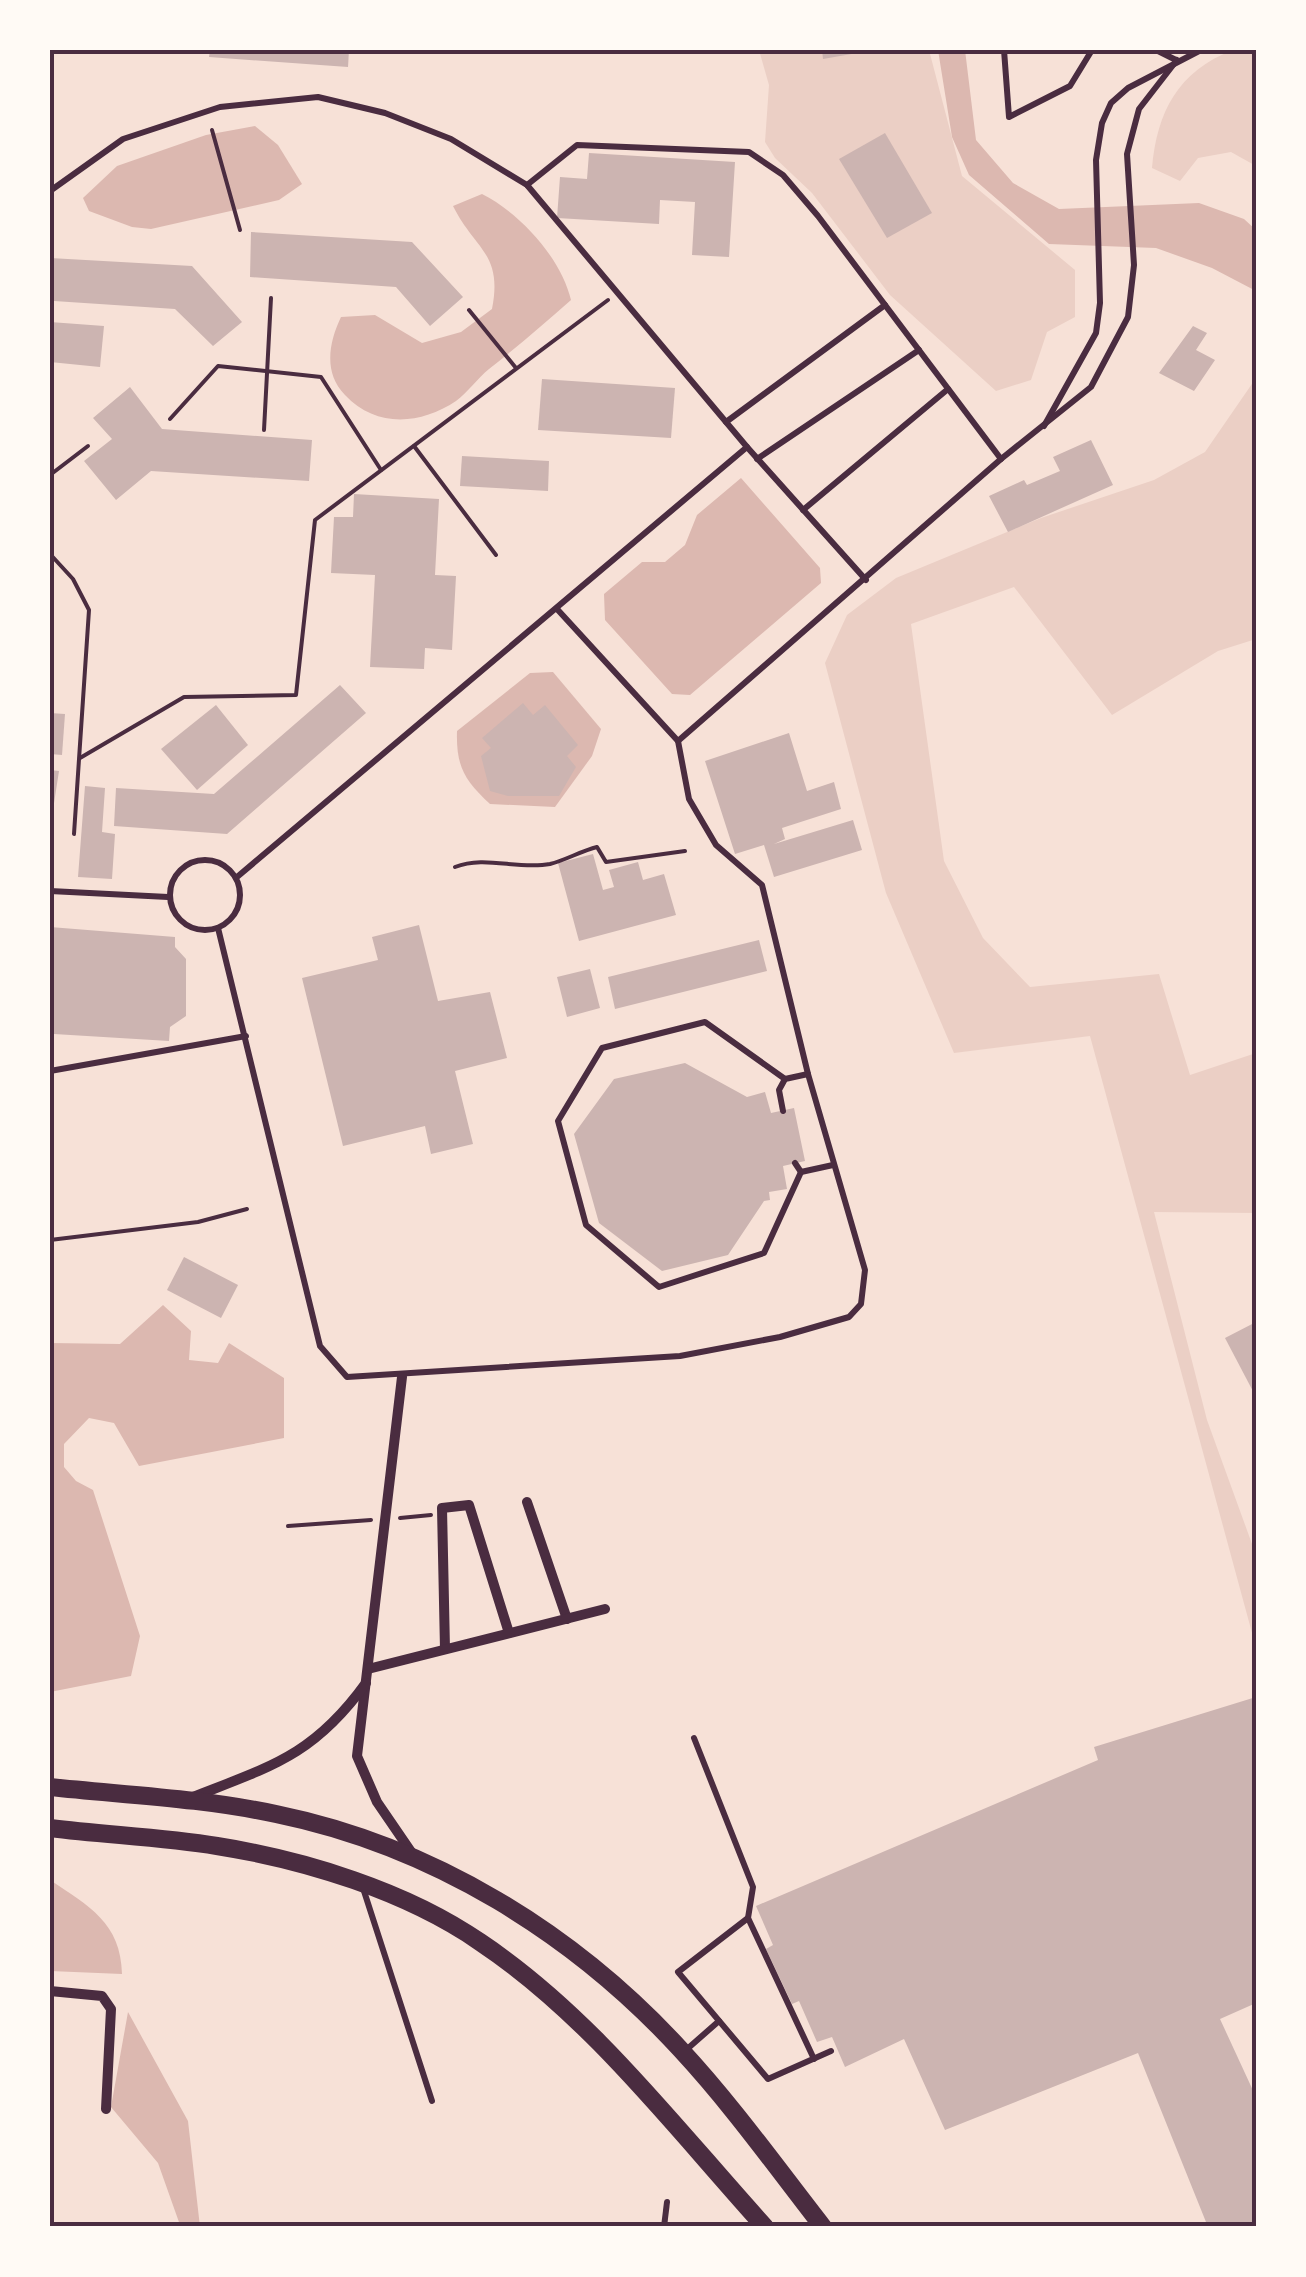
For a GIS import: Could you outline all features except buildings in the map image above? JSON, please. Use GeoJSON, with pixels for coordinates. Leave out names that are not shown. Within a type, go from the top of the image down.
{"type":"FeatureCollection","features":[{"type":"Feature","properties":{"kind":"main road"},"geometry":{"type":"LineString","coordinates":[[50,1787],[186,1800],[278,1814],[417,1860],[525,1916],[626,1993],[684,2052],[824,2227]]}},
{"type":"Feature","properties":{"kind":"main road"},"geometry":{"type":"LineString","coordinates":[[50,1828],[218,1846],[363,1886],[416,1906],[480,1941],[559,2003],[765,2227]]}},
{"type":"Feature","properties":{"kind":"street"},"geometry":{"type":"LineString","coordinates":[[402,1376],[357,1756],[377,1802],[417,1860]]}},
{"type":"Feature","properties":{"kind":"street"},"geometry":{"type":"LineString","coordinates":[[527,1502],[567,1618]]}},
{"type":"Feature","properties":{"kind":"street"},"geometry":{"type":"LineString","coordinates":[[444,1649],[442,1508],[469,1504],[509,1632]]}},
{"type":"Feature","properties":{"kind":"street"},"geometry":{"type":"LineString","coordinates":[[368,1669],[606,1610]]}},
{"type":"Feature","properties":{"kind":"street"},"geometry":{"type":"LineString","coordinates":[[186,1800],[282,1764],[337,1724],[366,1682]]}},
{"type":"Feature","properties":{"kind":"street"},"geometry":{"type":"LineString","coordinates":[[50,1991],[102,1996],[112,2008],[106,2110]]}},
{"type":"Feature","properties":{"kind":"lane"},"geometry":{"type":"LineString","coordinates":[[1004,50],[1008,117],[1070,86],[1092,50]]}},
{"type":"Feature","properties":{"kind":"lane"},"geometry":{"type":"LineString","coordinates":[[1156,50],[1177,60]]}},
{"type":"Feature","properties":{"kind":"lane"},"geometry":{"type":"LineString","coordinates":[[1040,432],[1096,333],[1097,142],[1111,103],[1177,60],[1200,50]]}},
{"type":"Feature","properties":{"kind":"lane"},"geometry":{"type":"LineString","coordinates":[[678,741],[1001,459],[1040,432],[1091,387],[1128,316],[1134,265],[1126,154],[1139,109],[1177,60]]}},
{"type":"Feature","properties":{"kind":"lane"},"geometry":{"type":"LineString","coordinates":[[50,191],[123,139],[220,106],[318,97],[385,113],[452,139],[527,185],[747,447],[866,580]]}},
{"type":"Feature","properties":{"kind":"lane"},"geometry":{"type":"LineString","coordinates":[[527,185],[577,145],[749,152],[782,175],[818,216],[1001,459]]}},
{"type":"Feature","properties":{"kind":"lane"},"geometry":{"type":"LineString","coordinates":[[726,422],[885,305]]}},
{"type":"Feature","properties":{"kind":"lane"},"geometry":{"type":"LineString","coordinates":[[758,458],[919,350]]}},
{"type":"Feature","properties":{"kind":"lane"},"geometry":{"type":"LineString","coordinates":[[803,510],[948,389]]}},
{"type":"Feature","properties":{"kind":"lane"},"geometry":{"type":"LineString","coordinates":[[236,877],[747,447]]}},
{"type":"Feature","properties":{"kind":"lane"},"geometry":{"type":"LineString","coordinates":[[218,928],[320,1346],[347,1377],[680,1356],[780,1337],[849,1317],[861,1304],[865,1270],[808,1074],[762,885],[716,845],[689,799],[678,741],[557,609]]}},
{"type":"Feature","properties":{"kind":"lane"},"geometry":{"type":"LineString","coordinates":[[194,860],[218,861],[236,877],[239,906],[218,928],[201,930],[185,925],[173,913],[168,897],[174,874],[194,860]]}},
{"type":"Feature","properties":{"kind":"lane"},"geometry":{"type":"LineString","coordinates":[[50,891],[168,897]]}},
{"type":"Feature","properties":{"kind":"lane"},"geometry":{"type":"LineString","coordinates":[[800,1172],[764,1253],[659,1287],[586,1225],[558,1121],[602,1048],[705,1022],[785,1079],[808,1074]]}},
{"type":"Feature","properties":{"kind":"lane"},"geometry":{"type":"LineString","coordinates":[[50,1070],[246,1036]]}},
{"type":"Feature","properties":{"kind":"lane"},"geometry":{"type":"LineString","coordinates":[[783,1111],[779,1090],[785,1079]]}},
{"type":"Feature","properties":{"kind":"lane"},"geometry":{"type":"LineString","coordinates":[[795,1162],[800,1172]]}},
{"type":"Feature","properties":{"kind":"lane"},"geometry":{"type":"LineString","coordinates":[[800,1172],[833,1165]]}},
{"type":"Feature","properties":{"kind":"lane"},"geometry":{"type":"LineString","coordinates":[[694,1738],[753,1887],[748,1918],[814,2059]]}},
{"type":"Feature","properties":{"kind":"lane"},"geometry":{"type":"LineString","coordinates":[[363,1886],[432,2101]]}},
{"type":"Feature","properties":{"kind":"lane"},"geometry":{"type":"LineString","coordinates":[[748,1918],[678,1972],[768,2079],[831,2052]]}},
{"type":"Feature","properties":{"kind":"lane"},"geometry":{"type":"LineString","coordinates":[[684,2052],[719,2021]]}},
{"type":"Feature","properties":{"kind":"lane"},"geometry":{"type":"LineString","coordinates":[[664,2227],[667,2202]]}},
{"type":"Feature","properties":{"kind":"path"},"geometry":{"type":"LineString","coordinates":[[212,130],[240,230]]}},
{"type":"Feature","properties":{"kind":"path"},"geometry":{"type":"LineString","coordinates":[[80,758],[184,697],[296,695],[315,520],[618,293]]}},
{"type":"Feature","properties":{"kind":"path"},"geometry":{"type":"LineString","coordinates":[[264,430],[271,298]]}},
{"type":"Feature","properties":{"kind":"path"},"geometry":{"type":"LineString","coordinates":[[469,310],[516,368]]}},
{"type":"Feature","properties":{"kind":"path"},"geometry":{"type":"LineString","coordinates":[[170,418],[218,366],[321,376],[380,470]]}},
{"type":"Feature","properties":{"kind":"path"},"geometry":{"type":"LineString","coordinates":[[50,475],[88,446]]}},
{"type":"Feature","properties":{"kind":"path"},"geometry":{"type":"LineString","coordinates":[[414,446],[496,556]]}},
{"type":"Feature","properties":{"kind":"path"},"geometry":{"type":"LineString","coordinates":[[50,554],[73,580],[89,610],[74,834]]}},
{"type":"Feature","properties":{"kind":"path"},"geometry":{"type":"LineString","coordinates":[[454,867],[475,858],[500,866],[552,864],[596,847],[606,862],[686,852]]}},
{"type":"Feature","properties":{"kind":"path"},"geometry":{"type":"LineString","coordinates":[[50,1240],[198,1222],[247,1210]]}},
{"type":"Feature","properties":{"kind":"shaded area"},"geometry":{"type":"Polygon","coordinates":[[[759,50],[929,50],[962,176],[1075,270],[1075,317],[1047,332],[1031,380],[996,391],[890,295],[812,193],[775,158],[765,142],[769,85],[759,50]]]}},
{"type":"Feature","properties":{"kind":"shaded area"},"geometry":{"type":"Polygon","coordinates":[[[938,50],[965,50],[976,140],[1013,183],[1059,209],[1199,203],[1244,219],[1256,230],[1256,291],[1212,268],[1156,248],[1049,244],[969,175],[952,137],[938,50]]]}},
{"type":"Feature","properties":{"kind":"shaded area"},"geometry":{"type":"Polygon","coordinates":[[[1233,50],[1256,50],[1256,166],[1231,152],[1198,158],[1180,181],[1152,168],[1159,129],[1174,96],[1198,69],[1233,50]]]}},
{"type":"Feature","properties":{"kind":"shaded area"},"geometry":{"type":"Polygon","coordinates":[[[255,126],[278,145],[302,184],[279,200],[151,229],[132,227],[89,211],[83,198],[117,166],[206,135],[255,126]]]}},
{"type":"Feature","properties":{"kind":"shaded area"},"geometry":{"type":"Polygon","coordinates":[[[482,194],[511,213],[537,238],[558,268],[571,300],[442,409],[399,419],[384,418],[357,406],[338,386],[331,367],[333,337],[341,317],[375,315],[422,343],[461,332],[492,309],[494,275],[490,263],[453,206],[482,194]]]}},
{"type":"Feature","properties":{"kind":"shaded area"},"geometry":{"type":"Polygon","coordinates":[[[1256,378],[1256,639],[1218,651],[1112,715],[1014,587],[911,624],[944,861],[983,938],[1030,987],[1159,974],[1190,1075],[1256,1053],[1256,1213],[1154,1212],[1207,1420],[1256,1555],[1255,1644],[1090,1036],[954,1053],[886,893],[825,663],[847,615],[896,578],[1041,518],[1154,480],[1205,452],[1256,378]]]}},
{"type":"Feature","properties":{"kind":"shaded area"},"geometry":{"type":"Polygon","coordinates":[[[741,478],[820,568],[821,583],[690,695],[672,694],[605,620],[604,594],[642,562],[665,562],[685,545],[697,515],[741,478]]]}},
{"type":"Feature","properties":{"kind":"shaded area"},"geometry":{"type":"Polygon","coordinates":[[[553,672],[601,729],[592,756],[555,807],[490,804],[463,772],[457,731],[530,673],[553,672]]]}},
{"type":"Feature","properties":{"kind":"shaded area"},"geometry":{"type":"Polygon","coordinates":[[[163,1305],[191,1331],[189,1360],[218,1363],[229,1343],[284,1378],[284,1438],[139,1466],[114,1423],[89,1418],[64,1444],[64,1467],[76,1481],[93,1490],[140,1636],[131,1676],[50,1692],[50,1343],[120,1344],[163,1305]]]}},
{"type":"Feature","properties":{"kind":"shaded area"},"geometry":{"type":"Polygon","coordinates":[[[50,1880],[90,1908],[109,1929],[116,1941],[122,1974],[50,1971],[50,1880]]]}},
{"type":"Feature","properties":{"kind":"shaded area"},"geometry":{"type":"Polygon","coordinates":[[[128,2012],[188,2121],[200,2227],[180,2225],[158,2163],[111,2107],[128,2012]]]}}]}
